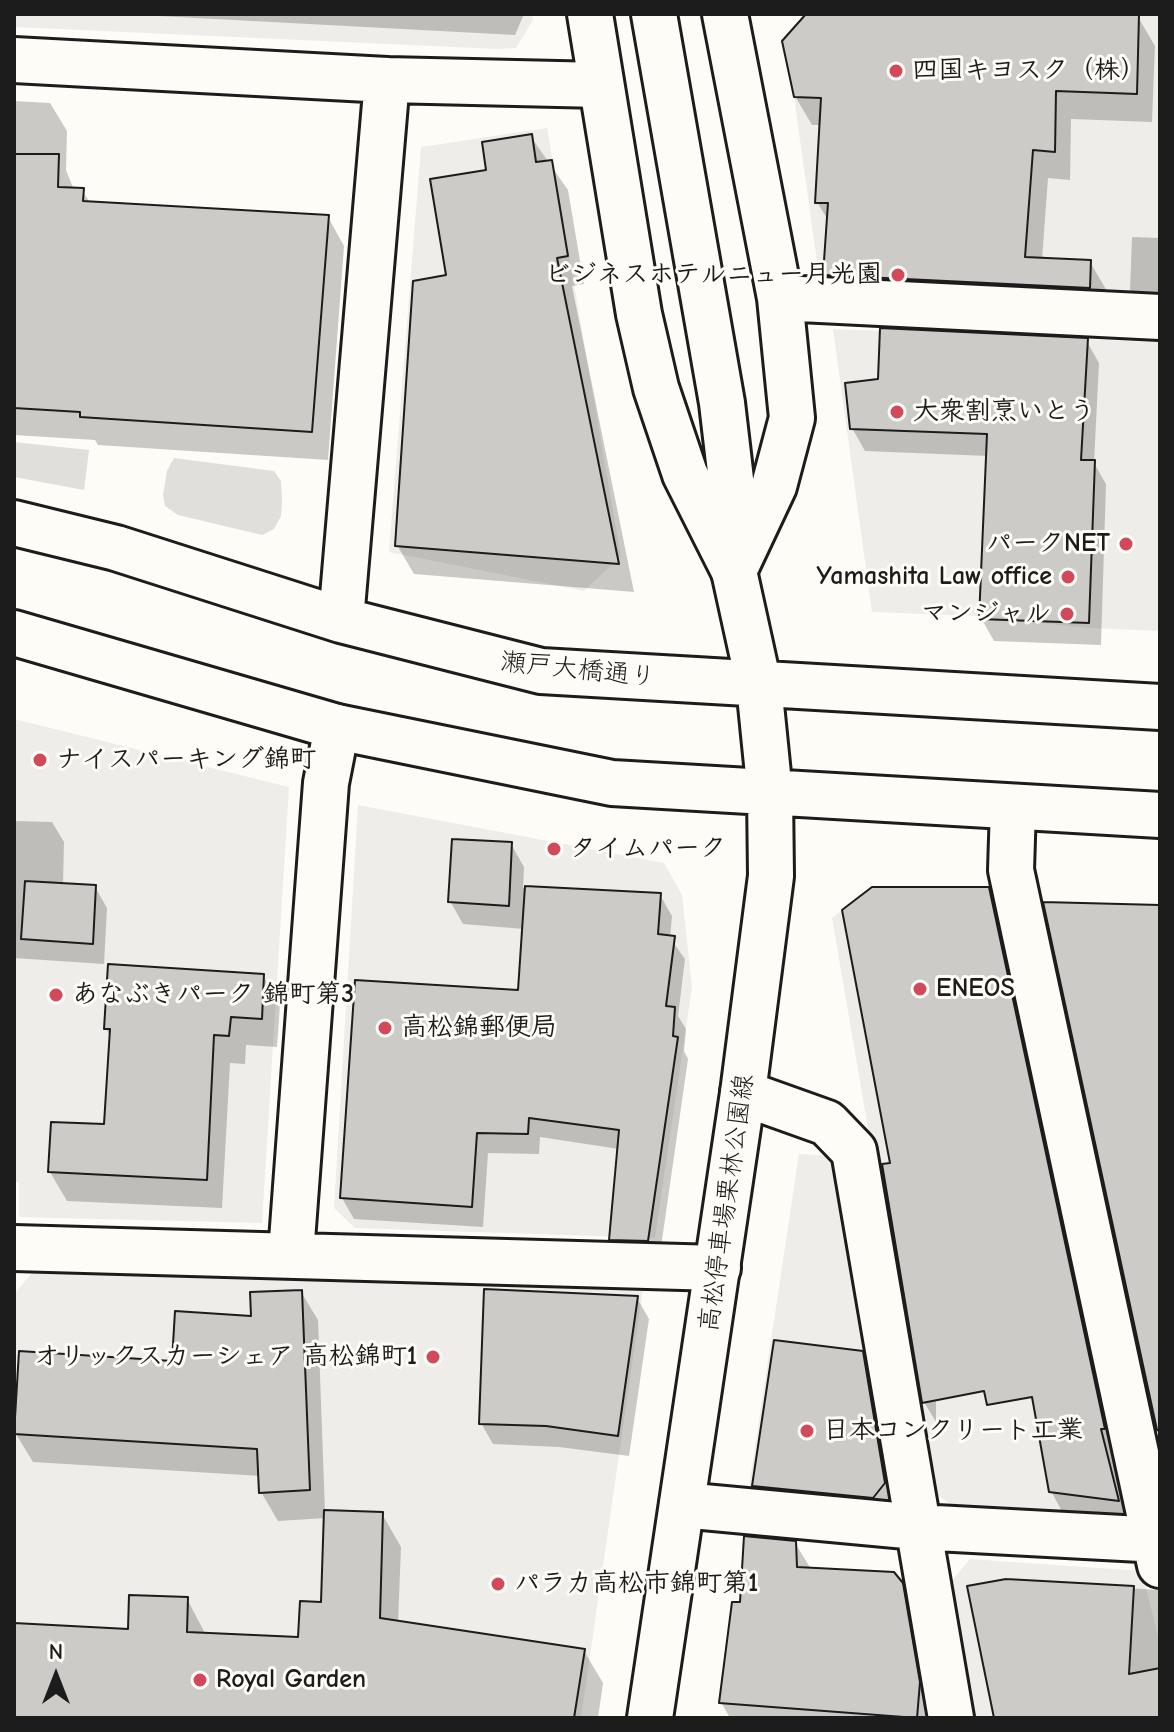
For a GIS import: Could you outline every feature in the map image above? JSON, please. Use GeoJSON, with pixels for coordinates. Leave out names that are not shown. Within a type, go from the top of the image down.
{"type":"FeatureCollection","features":[{"type":"Feature","properties":{"kind":"street"},"geometry":{"type":"LineString","coordinates":[[590,14],[639,314],[656,388],[685,474],[734,571]]}},
{"type":"Feature","properties":{"kind":"street"},"geometry":{"type":"LineString","coordinates":[[654,14],[722,403],[734,505],[734,571]]}},
{"type":"Feature","properties":{"kind":"street"},"geometry":{"type":"LineString","coordinates":[[725,14],[780,298],[792,418],[774,486],[734,571]]}},
{"type":"Feature","properties":{"kind":"street"},"geometry":{"type":"LineString","coordinates":[[14,60],[387,80],[601,85]]}},
{"type":"Feature","properties":{"kind":"street"},"geometry":{"type":"LineString","coordinates":[[341,620],[387,80]]}},
{"type":"Feature","properties":{"kind":"street"},"geometry":{"type":"LineString","coordinates":[[780,298],[1160,317]]}},
{"type":"Feature","properties":{"kind":"street","name":"瀬戸大橋通り"},"geometry":{"type":"LineString","coordinates":[[14,523],[116,548],[341,620],[541,671],[1160,707]]}},
{"type":"Feature","properties":{"kind":"street","name":"高松停車場栗林公園線"},"geometry":{"type":"LineString","coordinates":[[650,1718],[718,1268],[771,876],[770,794],[759,685],[734,571]]}},
{"type":"Feature","properties":{"kind":"street"},"geometry":{"type":"LineString","coordinates":[[14,633],[337,727],[612,783],[1160,815]]}},
{"type":"Feature","properties":{"kind":"street"},"geometry":{"type":"LineString","coordinates":[[291,1254],[326,783],[337,727]]}},
{"type":"Feature","properties":{"kind":"street"},"geometry":{"type":"LineString","coordinates":[[682,1505],[1158,1549],[1011,870],[1013,807]]}},
{"type":"Feature","properties":{"kind":"street"},"geometry":{"type":"LineString","coordinates":[[743,1093],[827,1123],[854,1151],[951,1718]]}},
{"type":"Feature","properties":{"kind":"street"},"geometry":{"type":"LineString","coordinates":[[14,1248],[718,1268]]}},
{"type":"Feature","properties":{"kind":"shaded area"},"geometry":{"type":"Polygon","coordinates":[[[14,14],[532,14],[533,20],[516,48],[498,49],[15,27],[14,14]]]}},
{"type":"Feature","properties":{"kind":"shaded area"},"geometry":{"type":"Polygon","coordinates":[[[806,14],[1160,14],[1160,306],[821,290],[794,97],[782,41],[806,14]]]}},
{"type":"Feature","properties":{"kind":"shaded area"},"geometry":{"type":"Polygon","coordinates":[[[547,128],[621,556],[584,591],[389,552],[421,147],[547,128]]]}},
{"type":"Feature","properties":{"kind":"shaded area"},"geometry":{"type":"Polygon","coordinates":[[[833,329],[1160,342],[1160,631],[1089,628],[975,616],[872,612],[833,329]]]}},
{"type":"Feature","properties":{"kind":"shaded area"},"geometry":{"type":"Polygon","coordinates":[[[14,442],[89,450],[84,490],[14,477],[14,442]]]}},
{"type":"Feature","properties":{"kind":"shaded area"},"geometry":{"type":"Polygon","coordinates":[[[174,458],[274,471],[281,481],[282,501],[281,516],[274,529],[262,535],[178,515],[165,506],[163,495],[167,471],[174,458]]]}},
{"type":"Feature","properties":{"kind":"shaded area"},"geometry":{"type":"Polygon","coordinates":[[[14,719],[289,787],[262,1223],[19,1217],[19,1182],[14,1182],[14,719]]]}},
{"type":"Feature","properties":{"kind":"shaded area"},"geometry":{"type":"Polygon","coordinates":[[[358,805],[664,863],[682,895],[692,987],[655,1238],[355,1228],[334,1208],[358,805]]]}},
{"type":"Feature","properties":{"kind":"shaded area"},"geometry":{"type":"Polygon","coordinates":[[[872,887],[993,887],[1130,1518],[956,1509],[930,1489],[832,918],[872,887]]]}},
{"type":"Feature","properties":{"kind":"shaded area"},"geometry":{"type":"Polygon","coordinates":[[[799,1154],[833,1156],[887,1481],[870,1502],[749,1487],[799,1154]]]}},
{"type":"Feature","properties":{"kind":"shaded area"},"geometry":{"type":"Polygon","coordinates":[[[33,1272],[643,1289],[581,1718],[14,1718],[14,1294],[33,1272]]]}},
{"type":"Feature","properties":{"kind":"shaded area"},"geometry":{"type":"Polygon","coordinates":[[[970,1559],[1142,1571],[1160,1645],[1160,1718],[975,1718],[950,1583],[970,1559]]]}},
{"type":"Feature","properties":{"kind":"building"},"geometry":{"type":"Polygon","coordinates":[[[806,14],[1139,15],[1137,94],[1056,91],[1055,152],[1033,150],[1025,257],[1091,260],[1090,288],[823,275],[828,203],[815,203],[821,98],[794,97],[782,41],[806,14]]]}},
{"type":"Feature","properties":{"kind":"building"},"geometry":{"type":"Polygon","coordinates":[[[532,134],[536,162],[552,160],[568,256],[557,258],[619,564],[395,546],[413,281],[446,275],[430,179],[486,170],[482,142],[532,134]]]}},
{"type":"Feature","properties":{"kind":"building"},"geometry":{"type":"Polygon","coordinates":[[[14,154],[59,154],[58,187],[84,188],[83,201],[329,215],[312,432],[80,417],[80,412],[14,408],[14,154]]]}},
{"type":"Feature","properties":{"kind":"building"},"geometry":{"type":"Polygon","coordinates":[[[880,328],[1088,338],[1081,460],[1095,460],[1089,623],[979,619],[987,434],[850,429],[845,383],[878,379],[880,328]]]}},
{"type":"Feature","properties":{"kind":"building"},"geometry":{"type":"Polygon","coordinates":[[[452,839],[512,842],[509,906],[448,902],[452,839]]]}},
{"type":"Feature","properties":{"kind":"building"},"geometry":{"type":"Polygon","coordinates":[[[25,881],[96,885],[93,944],[21,939],[25,881]]]}},
{"type":"Feature","properties":{"kind":"building"},"geometry":{"type":"Polygon","coordinates":[[[525,886],[661,893],[658,934],[675,936],[666,1006],[675,1007],[673,1036],[678,1037],[648,1241],[609,1240],[619,1130],[529,1118],[528,1134],[477,1133],[472,1207],[340,1198],[355,980],[518,990],[525,886]]]}},
{"type":"Feature","properties":{"kind":"building"},"geometry":{"type":"Polygon","coordinates":[[[872,887],[989,887],[1105,1429],[1101,1429],[1119,1501],[1049,1492],[1032,1397],[987,1405],[984,1391],[922,1403],[882,1164],[890,1163],[842,910],[872,887]]]}},
{"type":"Feature","properties":{"kind":"building"},"geometry":{"type":"Polygon","coordinates":[[[1043,902],[1160,905],[1160,1431],[1157,1430],[1043,902]]]}},
{"type":"Feature","properties":{"kind":"building"},"geometry":{"type":"Polygon","coordinates":[[[108,964],[264,974],[262,1019],[231,1017],[229,1036],[214,1035],[207,1180],[48,1172],[51,1122],[104,1124],[110,1029],[104,1029],[108,964]]]}},
{"type":"Feature","properties":{"kind":"building"},"geometry":{"type":"Polygon","coordinates":[[[484,1289],[638,1296],[618,1436],[546,1426],[479,1424],[484,1289]]]}},
{"type":"Feature","properties":{"kind":"building"},"geometry":{"type":"Polygon","coordinates":[[[302,1290],[310,1490],[259,1493],[257,1449],[14,1434],[19,1351],[172,1361],[175,1311],[251,1316],[250,1292],[302,1290]]]}},
{"type":"Feature","properties":{"kind":"building"},"geometry":{"type":"Polygon","coordinates":[[[774,1340],[863,1351],[885,1483],[873,1498],[752,1486],[774,1340]]]}},
{"type":"Feature","properties":{"kind":"building","name":"Royal Garden"},"geometry":{"type":"Polygon","coordinates":[[[324,1510],[383,1512],[380,1618],[585,1649],[574,1718],[14,1718],[14,1623],[128,1629],[129,1595],[188,1597],[187,1632],[298,1637],[300,1601],[321,1602],[324,1510]]]}},
{"type":"Feature","properties":{"kind":"building"},"geometry":{"type":"Polygon","coordinates":[[[744,1536],[796,1541],[797,1567],[894,1572],[903,1583],[920,1682],[917,1718],[719,1703],[732,1602],[740,1602],[744,1536]]]}},
{"type":"Feature","properties":{"kind":"building"},"geometry":{"type":"Polygon","coordinates":[[[1006,1579],[1134,1586],[1129,1674],[1160,1668],[1160,1718],[994,1718],[967,1586],[1006,1579]]]}},
{"type":"Feature","properties":{"kind":"place","name":"四国キヨスク（株）"},"geometry":{"type":"Point","coordinates":[896,71]}},
{"type":"Feature","properties":{"kind":"place","name":"ビジネスホテルニュー月光園"},"geometry":{"type":"Point","coordinates":[898,275]}},
{"type":"Feature","properties":{"kind":"place","name":"大衆割烹いとう"},"geometry":{"type":"Point","coordinates":[897,412]}},
{"type":"Feature","properties":{"kind":"place","name":"パークNET"},"geometry":{"type":"Point","coordinates":[1126,544]}},
{"type":"Feature","properties":{"kind":"place","name":"Yamashita Law office"},"geometry":{"type":"Point","coordinates":[1068,577]}},
{"type":"Feature","properties":{"kind":"place","name":"マンジャル"},"geometry":{"type":"Point","coordinates":[1067,614]}},
{"type":"Feature","properties":{"kind":"place","name":"ナイスパーキング錦町"},"geometry":{"type":"Point","coordinates":[40,760]}},
{"type":"Feature","properties":{"kind":"place","name":"タイムパーク"},"geometry":{"type":"Point","coordinates":[554,849]}},
{"type":"Feature","properties":{"kind":"place","name":"ENEOS"},"geometry":{"type":"Point","coordinates":[920,989]}},
{"type":"Feature","properties":{"kind":"place","name":"あなぶきパーク 錦町第3"},"geometry":{"type":"Point","coordinates":[56,995]}},
{"type":"Feature","properties":{"kind":"place","name":"高松錦郵便局"},"geometry":{"type":"Point","coordinates":[385,1028]}},
{"type":"Feature","properties":{"kind":"place","name":"オリックスカーシェア 高松錦町1"},"geometry":{"type":"Point","coordinates":[433,1357]}},
{"type":"Feature","properties":{"kind":"place","name":"日本コンクリート工業"},"geometry":{"type":"Point","coordinates":[807,1431]}},
{"type":"Feature","properties":{"kind":"place","name":"パラカ高松市錦町第1"},"geometry":{"type":"Point","coordinates":[498,1584]}},
{"type":"Feature","properties":{"kind":"place","name":"Royal Garden"},"geometry":{"type":"Point","coordinates":[200,1680]}}]}
